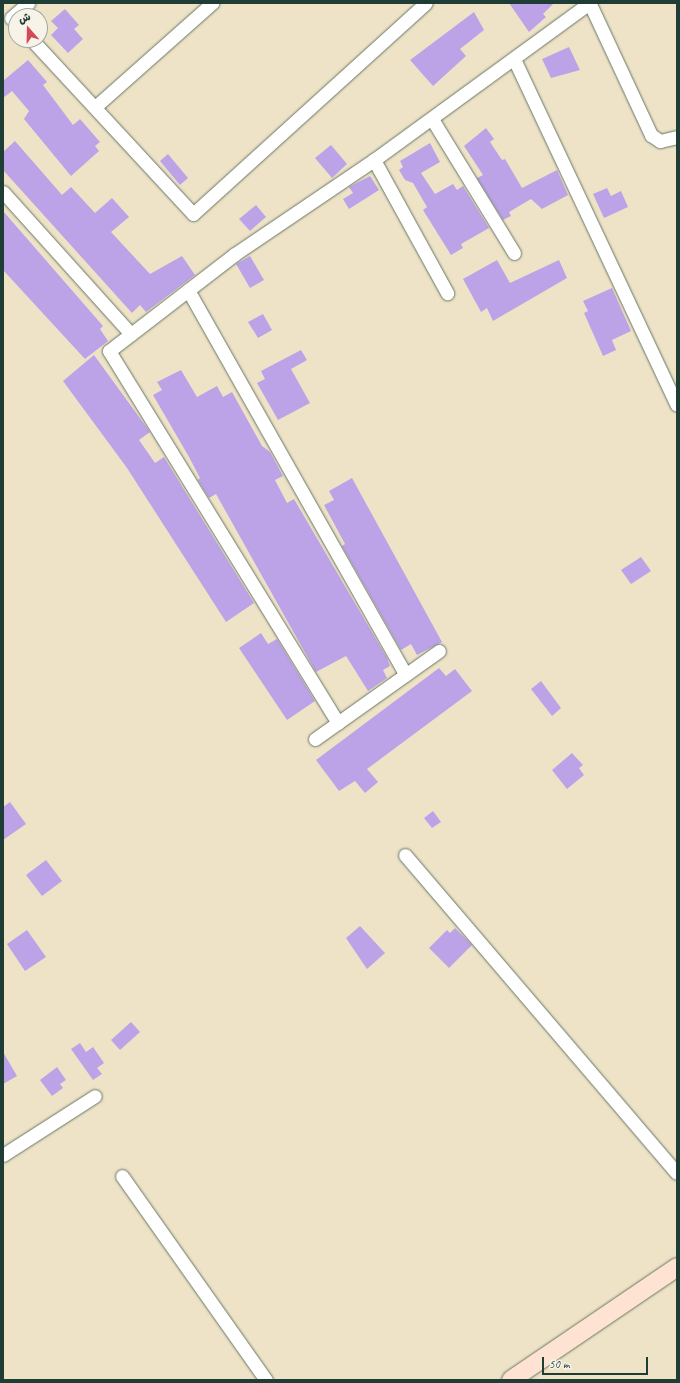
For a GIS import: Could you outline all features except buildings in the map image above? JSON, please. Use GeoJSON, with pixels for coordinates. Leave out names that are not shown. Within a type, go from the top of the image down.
{"type":"FeatureCollection","features":[{"type":"Feature","properties":{"kind":"main road"},"geometry":{"type":"LineString","coordinates":[[511,1380],[677,1267]]}},
{"type":"Feature","properties":{"kind":"street"},"geometry":{"type":"LineString","coordinates":[[95,107],[212,3]]}},
{"type":"Feature","properties":{"kind":"street"},"geometry":{"type":"LineString","coordinates":[[40,48],[193,214],[426,3]]}},
{"type":"Feature","properties":{"kind":"street"},"geometry":{"type":"LineString","coordinates":[[338,723],[109,351],[188,290],[432,119],[589,3],[651,135],[660,141],[677,137]]}},
{"type":"Feature","properties":{"kind":"street"},"geometry":{"type":"LineString","coordinates":[[514,59],[677,405]]}},
{"type":"Feature","properties":{"kind":"street"},"geometry":{"type":"LineString","coordinates":[[432,119],[514,253]]}},
{"type":"Feature","properties":{"kind":"street"},"geometry":{"type":"LineString","coordinates":[[374,160],[447,293]]}},
{"type":"Feature","properties":{"kind":"street"},"geometry":{"type":"LineString","coordinates":[[3,192],[130,334]]}},
{"type":"Feature","properties":{"kind":"street"},"geometry":{"type":"LineString","coordinates":[[188,290],[406,675]]}},
{"type":"Feature","properties":{"kind":"street"},"geometry":{"type":"LineString","coordinates":[[315,739],[439,651]]}},
{"type":"Feature","properties":{"kind":"street"},"geometry":{"type":"LineString","coordinates":[[405,855],[677,1173]]}},
{"type":"Feature","properties":{"kind":"street"},"geometry":{"type":"LineString","coordinates":[[3,1155],[94,1096]]}},
{"type":"Feature","properties":{"kind":"street"},"geometry":{"type":"LineString","coordinates":[[122,1176],[266,1380]]}}]}
